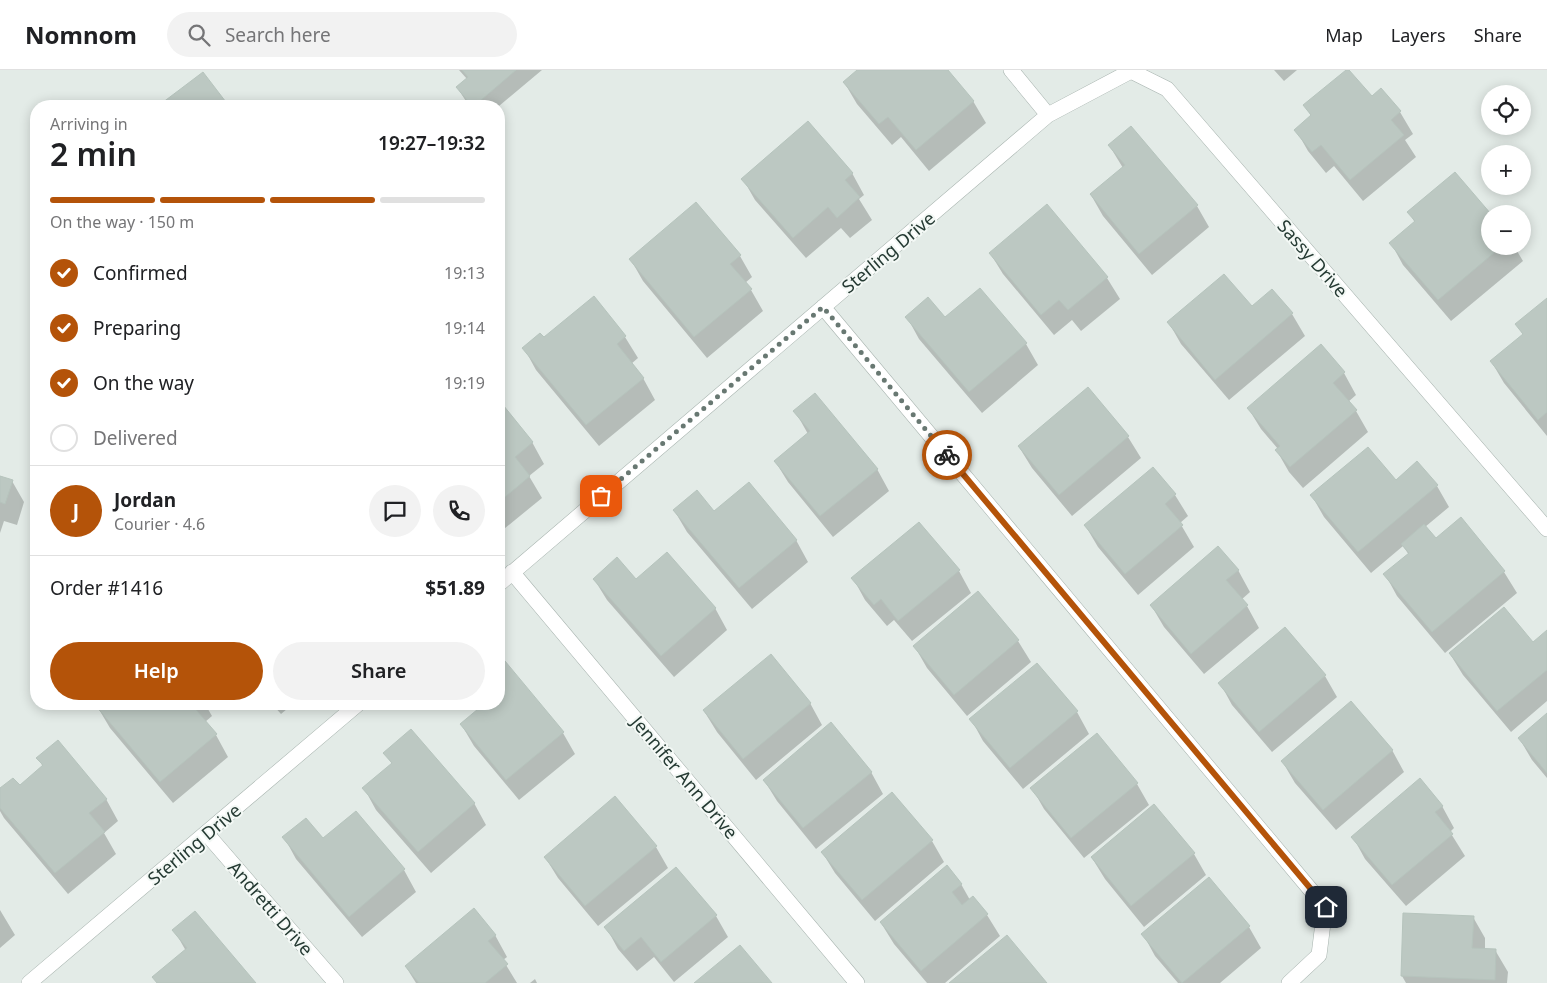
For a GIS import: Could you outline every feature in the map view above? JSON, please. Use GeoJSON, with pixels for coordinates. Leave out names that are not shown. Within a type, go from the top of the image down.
{"type":"FeatureCollection","features":[{"type":"Feature","properties":{"kind":"street"},"geometry":{"type":"LineString","coordinates":[[1011,70],[1048,115]]}},
{"type":"Feature","properties":{"kind":"street","name":"Sassy Drive"},"geometry":{"type":"LineString","coordinates":[[1048,115],[1131,70],[1166,89],[1547,529]]}},
{"type":"Feature","properties":{"kind":"street","name":"Sterling Drive"},"geometry":{"type":"LineString","coordinates":[[505,578],[1048,115]]}},
{"type":"Feature","properties":{"kind":"street"},"geometry":{"type":"LineString","coordinates":[[823,307],[1326,907],[1318,955],[1289,983]]}},
{"type":"Feature","properties":{"kind":"street","name":"Jennifer Ann Drive"},"geometry":{"type":"LineString","coordinates":[[512,572],[857,983]]}},
{"type":"Feature","properties":{"kind":"street","name":"Sterling Drive"},"geometry":{"type":"LineString","coordinates":[[29,983],[351,710]]}},
{"type":"Feature","properties":{"kind":"street","name":"Andretti Drive"},"geometry":{"type":"LineString","coordinates":[[206,833],[336,983]]}},
{"type":"Feature","properties":{"kind":"building"},"geometry":{"type":"Polygon","coordinates":[[[462,70],[516,70],[481,100],[467,100],[456,87],[468,77],[462,70]]]}},
{"type":"Feature","properties":{"kind":"building"},"geometry":{"type":"Polygon","coordinates":[[[857,70],[948,70],[974,101],[916,150],[888,117],[879,124],[843,82],[857,70]]]}},
{"type":"Feature","properties":{"kind":"building"},"geometry":{"type":"Polygon","coordinates":[[[1346,70],[1349,70],[1372,96],[1381,88],[1401,111],[1391,120],[1404,135],[1350,180],[1321,145],[1312,152],[1294,130],[1311,115],[1303,105],[1346,70]]]}},
{"type":"Feature","properties":{"kind":"building"},"geometry":{"type":"Polygon","coordinates":[[[203,72],[224,100],[166,100],[203,72]]]}},
{"type":"Feature","properties":{"kind":"building"},"geometry":{"type":"Polygon","coordinates":[[[808,121],[853,173],[845,180],[860,197],[837,218],[828,207],[793,238],[741,179],[808,121]]]}},
{"type":"Feature","properties":{"kind":"building"},"geometry":{"type":"Polygon","coordinates":[[[1131,126],[1198,205],[1139,254],[1090,194],[1125,165],[1108,145],[1131,126]]]}},
{"type":"Feature","properties":{"kind":"building"},"geometry":{"type":"Polygon","coordinates":[[[1455,172],[1483,205],[1481,205],[1481,255],[1491,255],[1438,300],[1389,243],[1415,221],[1407,212],[1455,172]]]}},
{"type":"Feature","properties":{"kind":"building"},"geometry":{"type":"Polygon","coordinates":[[[696,202],[741,255],[730,264],[752,289],[694,337],[629,259],[696,202]]]}},
{"type":"Feature","properties":{"kind":"building"},"geometry":{"type":"Polygon","coordinates":[[[1047,204],[1108,277],[1068,310],[1059,300],[1041,315],[989,253],[1047,204]]]}},
{"type":"Feature","properties":{"kind":"building"},"geometry":{"type":"Polygon","coordinates":[[[1224,274],[1252,306],[1272,289],[1293,313],[1215,380],[1167,322],[1224,274]]]}},
{"type":"Feature","properties":{"kind":"building"},"geometry":{"type":"Polygon","coordinates":[[[980,288],[1027,343],[969,392],[905,317],[928,297],[945,317],[980,288]]]}},
{"type":"Feature","properties":{"kind":"building"},"geometry":{"type":"Polygon","coordinates":[[[594,296],[626,336],[617,344],[644,378],[586,425],[522,348],[540,333],[544,337],[594,296]]]}},
{"type":"Feature","properties":{"kind":"building"},"geometry":{"type":"Polygon","coordinates":[[[1547,298],[1547,412],[1538,420],[1490,361],[1523,334],[1515,324],[1547,298]]]}},
{"type":"Feature","properties":{"kind":"building"},"geometry":{"type":"Polygon","coordinates":[[[1321,344],[1345,372],[1333,383],[1357,410],[1290,467],[1275,450],[1280,446],[1247,408],[1321,344]]]}},
{"type":"Feature","properties":{"kind":"building"},"geometry":{"type":"Polygon","coordinates":[[[1088,387],[1129,436],[1059,495],[1018,446],[1088,387]]]}},
{"type":"Feature","properties":{"kind":"building"},"geometry":{"type":"Polygon","coordinates":[[[815,393],[878,469],[820,516],[774,461],[810,431],[793,411],[815,393]]]}},
{"type":"Feature","properties":{"kind":"building"},"geometry":{"type":"Polygon","coordinates":[[[505,407],[533,442],[515,457],[530,476],[505,497],[505,407]]]}},
{"type":"Feature","properties":{"kind":"building"},"geometry":{"type":"Polygon","coordinates":[[[1368,447],[1396,480],[1417,461],[1438,485],[1358,552],[1310,495],[1368,447]]]}},
{"type":"Feature","properties":{"kind":"building"},"geometry":{"type":"Polygon","coordinates":[[[1153,467],[1176,494],[1165,504],[1183,525],[1125,574],[1084,525],[1153,467]]]}},
{"type":"Feature","properties":{"kind":"building"},"geometry":{"type":"Polygon","coordinates":[[[0,476],[13,480],[5,504],[0,502],[0,476]]]}},
{"type":"Feature","properties":{"kind":"building"},"geometry":{"type":"Polygon","coordinates":[[[749,482],[797,540],[739,588],[673,510],[697,490],[714,511],[749,482]]]}},
{"type":"Feature","properties":{"kind":"building"},"geometry":{"type":"Polygon","coordinates":[[[1461,517],[1505,571],[1432,632],[1383,574],[1409,553],[1401,544],[1424,524],[1436,538],[1461,517]]]}},
{"type":"Feature","properties":{"kind":"building"},"geometry":{"type":"Polygon","coordinates":[[[919,522],[960,570],[898,621],[881,599],[874,605],[851,578],[919,522]]]}},
{"type":"Feature","properties":{"kind":"building"},"geometry":{"type":"Polygon","coordinates":[[[1218,546],[1239,570],[1226,580],[1248,605],[1191,654],[1150,605],[1218,546]]]}},
{"type":"Feature","properties":{"kind":"building"},"geometry":{"type":"Polygon","coordinates":[[[667,552],[716,608],[661,656],[593,579],[617,557],[636,579],[667,552]]]}},
{"type":"Feature","properties":{"kind":"building"},"geometry":{"type":"Polygon","coordinates":[[[978,591],[1019,640],[954,695],[913,646],[978,591]]]}},
{"type":"Feature","properties":{"kind":"building"},"geometry":{"type":"Polygon","coordinates":[[[1504,607],[1533,642],[1547,630],[1547,670],[1497,711],[1449,653],[1504,607]]]}},
{"type":"Feature","properties":{"kind":"building"},"geometry":{"type":"Polygon","coordinates":[[[1285,627],[1326,675],[1259,732],[1218,683],[1285,627]]]}},
{"type":"Feature","properties":{"kind":"building"},"geometry":{"type":"Polygon","coordinates":[[[771,654],[811,703],[743,759],[703,710],[771,654]]]}},
{"type":"Feature","properties":{"kind":"building"},"geometry":{"type":"Polygon","coordinates":[[[505,661],[564,732],[506,780],[460,724],[477,710],[505,710],[505,661]]]}},
{"type":"Feature","properties":{"kind":"building"},"geometry":{"type":"Polygon","coordinates":[[[1037,663],[1078,711],[1010,768],[969,719],[1037,663]]]}},
{"type":"Feature","properties":{"kind":"building"},"geometry":{"type":"Polygon","coordinates":[[[1351,701],[1393,750],[1323,810],[1281,761],[1351,701]]]}},
{"type":"Feature","properties":{"kind":"building"},"geometry":{"type":"Polygon","coordinates":[[[99,710],[196,710],[217,734],[160,782],[99,710]]]}},
{"type":"Feature","properties":{"kind":"building"},"geometry":{"type":"Polygon","coordinates":[[[1547,713],[1547,773],[1518,738],[1547,713]]]}},
{"type":"Feature","properties":{"kind":"building"},"geometry":{"type":"Polygon","coordinates":[[[831,722],[872,772],[803,828],[763,780],[831,722]]]}},
{"type":"Feature","properties":{"kind":"building"},"geometry":{"type":"Polygon","coordinates":[[[411,729],[475,803],[418,852],[362,788],[392,763],[383,753],[411,729]]]}},
{"type":"Feature","properties":{"kind":"building"},"geometry":{"type":"Polygon","coordinates":[[[1097,733],[1138,783],[1071,838],[1030,788],[1097,733]]]}},
{"type":"Feature","properties":{"kind":"building"},"geometry":{"type":"Polygon","coordinates":[[[58,740],[107,799],[89,813],[105,832],[55,873],[0,808],[0,788],[13,778],[20,785],[43,765],[36,758],[58,740]]]}},
{"type":"Feature","properties":{"kind":"building"},"geometry":{"type":"Polygon","coordinates":[[[1420,778],[1443,806],[1435,812],[1453,834],[1392,885],[1351,837],[1420,778]]]}},
{"type":"Feature","properties":{"kind":"building"},"geometry":{"type":"Polygon","coordinates":[[[892,792],[933,840],[862,900],[821,852],[892,792]]]}},
{"type":"Feature","properties":{"kind":"building"},"geometry":{"type":"Polygon","coordinates":[[[615,796],[657,846],[585,906],[544,857],[615,796]]]}},
{"type":"Feature","properties":{"kind":"building"},"geometry":{"type":"Polygon","coordinates":[[[1154,804],[1195,853],[1131,906],[1091,857],[1154,804]]]}},
{"type":"Feature","properties":{"kind":"building"},"geometry":{"type":"Polygon","coordinates":[[[356,811],[405,869],[349,917],[282,837],[306,818],[323,838],[356,811]]]}},
{"type":"Feature","properties":{"kind":"building"},"geometry":{"type":"Polygon","coordinates":[[[947,865],[962,884],[952,892],[962,905],[973,896],[988,914],[921,971],[880,922],[947,865]]]}},
{"type":"Feature","properties":{"kind":"building"},"geometry":{"type":"Polygon","coordinates":[[[676,867],[717,915],[661,962],[641,937],[624,951],[604,927],[676,867]]]}},
{"type":"Feature","properties":{"kind":"building"},"geometry":{"type":"Polygon","coordinates":[[[1209,877],[1250,926],[1182,983],[1141,934],[1209,877]]]}},
{"type":"Feature","properties":{"kind":"building"},"geometry":{"type":"Polygon","coordinates":[[[474,908],[496,935],[488,941],[508,964],[485,983],[419,983],[405,966],[474,908]]]}},
{"type":"Feature","properties":{"kind":"building"},"geometry":{"type":"Polygon","coordinates":[[[195,911],[256,983],[157,983],[152,977],[187,948],[172,930],[195,911]]]}},
{"type":"Feature","properties":{"kind":"building"},"geometry":{"type":"Polygon","coordinates":[[[1403,913],[1474,916],[1472,948],[1496,949],[1495,980],[1401,976],[1403,913]]]}},
{"type":"Feature","properties":{"kind":"building"},"geometry":{"type":"Polygon","coordinates":[[[1007,935],[1047,983],[949,983],[1007,935]]]}},
{"type":"Feature","properties":{"kind":"building"},"geometry":{"type":"Polygon","coordinates":[[[740,945],[772,983],[694,983],[740,945]]]}},
{"type":"Feature","properties":{"kind":"way so far"},"geometry":{"type":"LineString","coordinates":[[601,496],[823,307],[947,455]]}},
{"type":"Feature","properties":{"kind":"route"},"geometry":{"type":"LineString","coordinates":[[947,455],[1326,907]]}}]}
